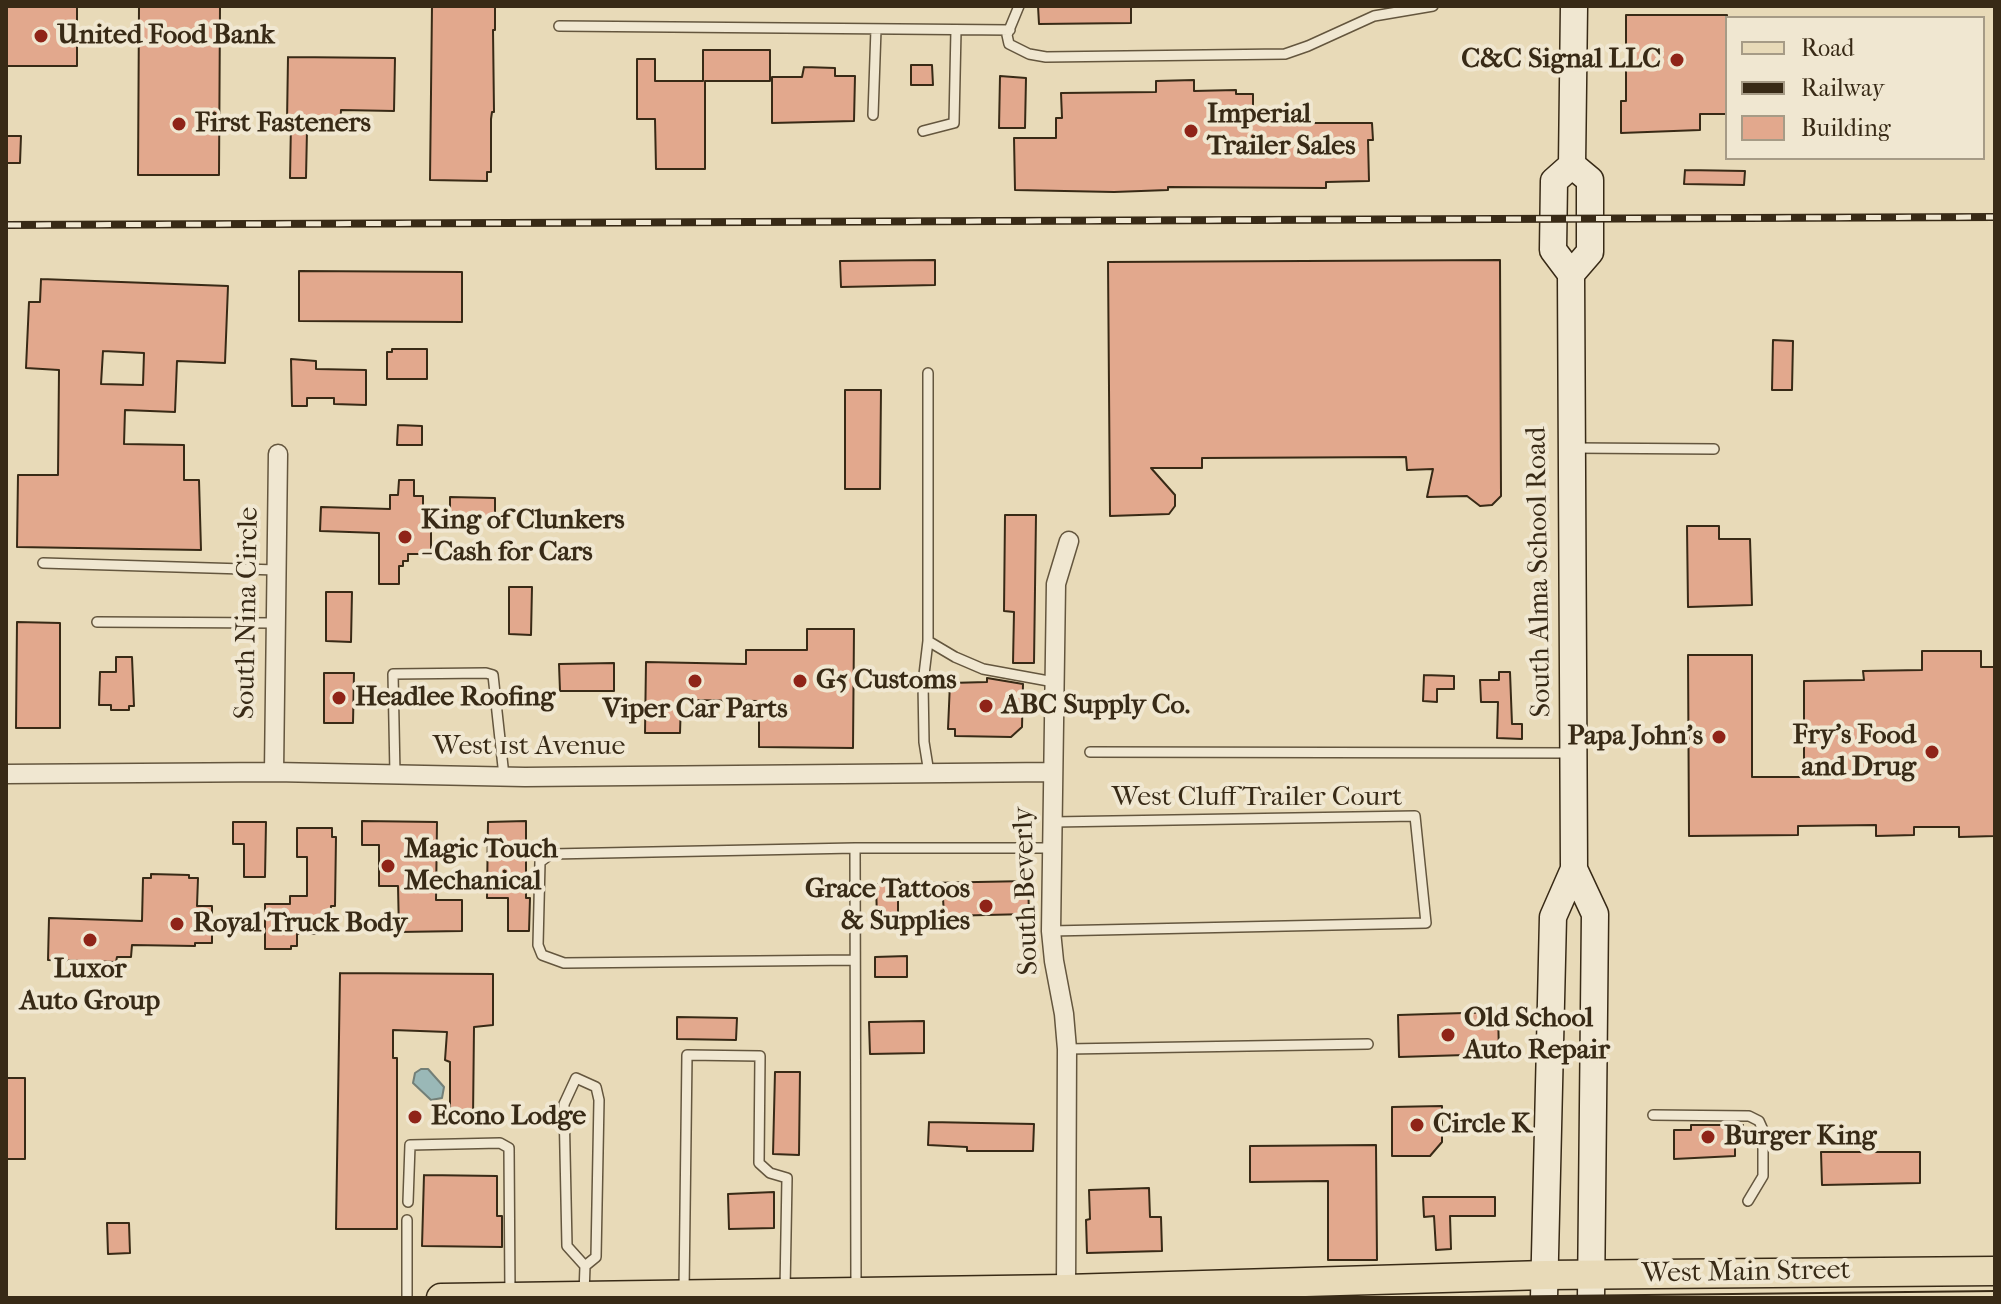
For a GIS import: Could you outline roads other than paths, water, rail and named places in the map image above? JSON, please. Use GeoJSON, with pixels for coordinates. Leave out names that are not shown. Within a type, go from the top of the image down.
{"type":"FeatureCollection","features":[{"type":"Feature","properties":{"kind":"main road","name":"South Alma School Road"},"geometry":{"type":"LineString","coordinates":[[1544,1287],[1553,917],[1574,869],[1571,274],[1553,250],[1553,220],[1554,181],[1572,165],[1574,6]]}},
{"type":"Feature","properties":{"kind":"main road","name":"South Alma School Road"},"geometry":{"type":"LineString","coordinates":[[1571,274],[1590,252],[1590,180],[1572,165]]}},
{"type":"Feature","properties":{"kind":"main road","name":"South Alma School Road"},"geometry":{"type":"LineString","coordinates":[[1574,869],[1595,914],[1591,1286]]}},
{"type":"Feature","properties":{"kind":"main road","name":"West Main Street"},"geometry":{"type":"LineString","coordinates":[[441,1298],[1066,1289],[1544,1287],[1995,1271]]}},
{"type":"Feature","properties":{"kind":"street","name":"South Nina Circle"},"geometry":{"type":"LineString","coordinates":[[274,772],[278,454]]}},
{"type":"Feature","properties":{"kind":"street","name":"South Beverly"},"geometry":{"type":"LineString","coordinates":[[1066,1289],[1067,1049],[1051,931],[1056,584],[1069,541]]}},
{"type":"Feature","properties":{"kind":"street","name":"West 1st Avenue"},"geometry":{"type":"LineString","coordinates":[[6,774],[274,772],[504,776],[1053,772]]}},
{"type":"Feature","properties":{"kind":"lane"},"geometry":{"type":"LineString","coordinates":[[1019,6],[1007,35],[1009,44],[1029,54],[1046,57],[1285,54],[1374,16],[1433,6]]}},
{"type":"Feature","properties":{"kind":"lane"},"geometry":{"type":"LineString","coordinates":[[559,26],[1010,30]]}},
{"type":"Feature","properties":{"kind":"lane"},"geometry":{"type":"LineString","coordinates":[[873,115],[876,29]]}},
{"type":"Feature","properties":{"kind":"lane"},"geometry":{"type":"LineString","coordinates":[[923,131],[954,123],[956,30]]}},
{"type":"Feature","properties":{"kind":"lane"},"geometry":{"type":"LineString","coordinates":[[928,373],[928,641],[923,683],[924,742],[929,773]]}},
{"type":"Feature","properties":{"kind":"lane"},"geometry":{"type":"LineString","coordinates":[[1570,448],[1714,449]]}},
{"type":"Feature","properties":{"kind":"lane"},"geometry":{"type":"LineString","coordinates":[[43,563],[277,570]]}},
{"type":"Feature","properties":{"kind":"lane"},"geometry":{"type":"LineString","coordinates":[[97,622],[276,623]]}},
{"type":"Feature","properties":{"kind":"lane"},"geometry":{"type":"LineString","coordinates":[[928,641],[983,669],[1054,682]]}},
{"type":"Feature","properties":{"kind":"lane"},"geometry":{"type":"LineString","coordinates":[[395,774],[393,674],[486,673],[493,675],[504,776]]}},
{"type":"Feature","properties":{"kind":"lane"},"geometry":{"type":"LineString","coordinates":[[1090,752],[1574,753]]}},
{"type":"Feature","properties":{"kind":"lane","name":"West Cluff Trailer Court"},"geometry":{"type":"LineString","coordinates":[[1051,931],[1426,923],[1415,816],[1052,822]]}},
{"type":"Feature","properties":{"kind":"lane"},"geometry":{"type":"LineString","coordinates":[[855,848],[856,1292]]}},
{"type":"Feature","properties":{"kind":"lane"},"geometry":{"type":"LineString","coordinates":[[855,960],[564,963],[542,955],[538,945],[540,862],[551,854],[1053,848]]}},
{"type":"Feature","properties":{"kind":"lane"},"geometry":{"type":"LineString","coordinates":[[1067,1049],[1368,1044]]}},
{"type":"Feature","properties":{"kind":"lane"},"geometry":{"type":"LineString","coordinates":[[684,1294],[687,1055],[760,1056],[759,1163],[770,1173],[787,1178],[785,1293]]}},
{"type":"Feature","properties":{"kind":"lane"},"geometry":{"type":"LineString","coordinates":[[584,1296],[585,1266],[567,1246],[564,1104],[576,1078],[596,1087],[599,1100],[596,1257],[585,1266]]}},
{"type":"Feature","properties":{"kind":"lane"},"geometry":{"type":"LineString","coordinates":[[1653,1115],[1749,1116],[1759,1121],[1763,1130],[1763,1176],[1748,1201]]}},
{"type":"Feature","properties":{"kind":"lane"},"geometry":{"type":"LineString","coordinates":[[408,1202],[410,1145],[500,1143],[509,1148],[510,1297]]}},
{"type":"Feature","properties":{"kind":"lane"},"geometry":{"type":"LineString","coordinates":[[407,1220],[407,1298]]}},
{"type":"Feature","properties":{"kind":"water"},"geometry":{"type":"Polygon","coordinates":[[[428,1069],[444,1087],[442,1098],[431,1100],[413,1083],[415,1073],[428,1069]]]}},
{"type":"Feature","properties":{"kind":"tram line"},"geometry":{"type":"LineString","coordinates":[[1383,1298],[1995,1291]]}},
{"type":"Feature","properties":{"kind":"railway"},"geometry":{"type":"LineString","coordinates":[[6,225],[1995,217]]}},
{"type":"Feature","properties":{"kind":"place","name":"United Food Bank"},"geometry":{"type":"Point","coordinates":[41,36]}},
{"type":"Feature","properties":{"kind":"place","name":"C&C Signal LLC"},"geometry":{"type":"Point","coordinates":[1677,60]}},
{"type":"Feature","properties":{"kind":"place","name":"First Fasteners"},"geometry":{"type":"Point","coordinates":[179,124]}},
{"type":"Feature","properties":{"kind":"place","name":"Imperial Trailer Sales"},"geometry":{"type":"Point","coordinates":[1191,131]}},
{"type":"Feature","properties":{"kind":"place","name":"King of Clunkers - Cash for Cars"},"geometry":{"type":"Point","coordinates":[405,537]}},
{"type":"Feature","properties":{"kind":"place","name":"Viper Car Parts"},"geometry":{"type":"Point","coordinates":[695,681]}},
{"type":"Feature","properties":{"kind":"place","name":"G5 Customs"},"geometry":{"type":"Point","coordinates":[800,681]}},
{"type":"Feature","properties":{"kind":"place","name":"Headlee Roofing"},"geometry":{"type":"Point","coordinates":[339,698]}},
{"type":"Feature","properties":{"kind":"place","name":"ABC Supply Co."},"geometry":{"type":"Point","coordinates":[986,706]}},
{"type":"Feature","properties":{"kind":"place","name":"Papa John's"},"geometry":{"type":"Point","coordinates":[1719,737]}},
{"type":"Feature","properties":{"kind":"place","name":"Fry's Food and Drug"},"geometry":{"type":"Point","coordinates":[1932,752]}},
{"type":"Feature","properties":{"kind":"place","name":"Magic Touch Mechanical"},"geometry":{"type":"Point","coordinates":[388,866]}},
{"type":"Feature","properties":{"kind":"place","name":"Grace Tattoos & Supplies"},"geometry":{"type":"Point","coordinates":[986,906]}},
{"type":"Feature","properties":{"kind":"place","name":"Royal Truck Body"},"geometry":{"type":"Point","coordinates":[177,924]}},
{"type":"Feature","properties":{"kind":"place","name":"Luxor Auto Group"},"geometry":{"type":"Point","coordinates":[90,940]}},
{"type":"Feature","properties":{"kind":"place","name":"Old School Auto Repair"},"geometry":{"type":"Point","coordinates":[1448,1035]}},
{"type":"Feature","properties":{"kind":"place","name":"Econo Lodge"},"geometry":{"type":"Point","coordinates":[415,1117]}},
{"type":"Feature","properties":{"kind":"place","name":"Circle K"},"geometry":{"type":"Point","coordinates":[1417,1125]}},
{"type":"Feature","properties":{"kind":"place","name":"Burger King"},"geometry":{"type":"Point","coordinates":[1708,1137]}}]}
